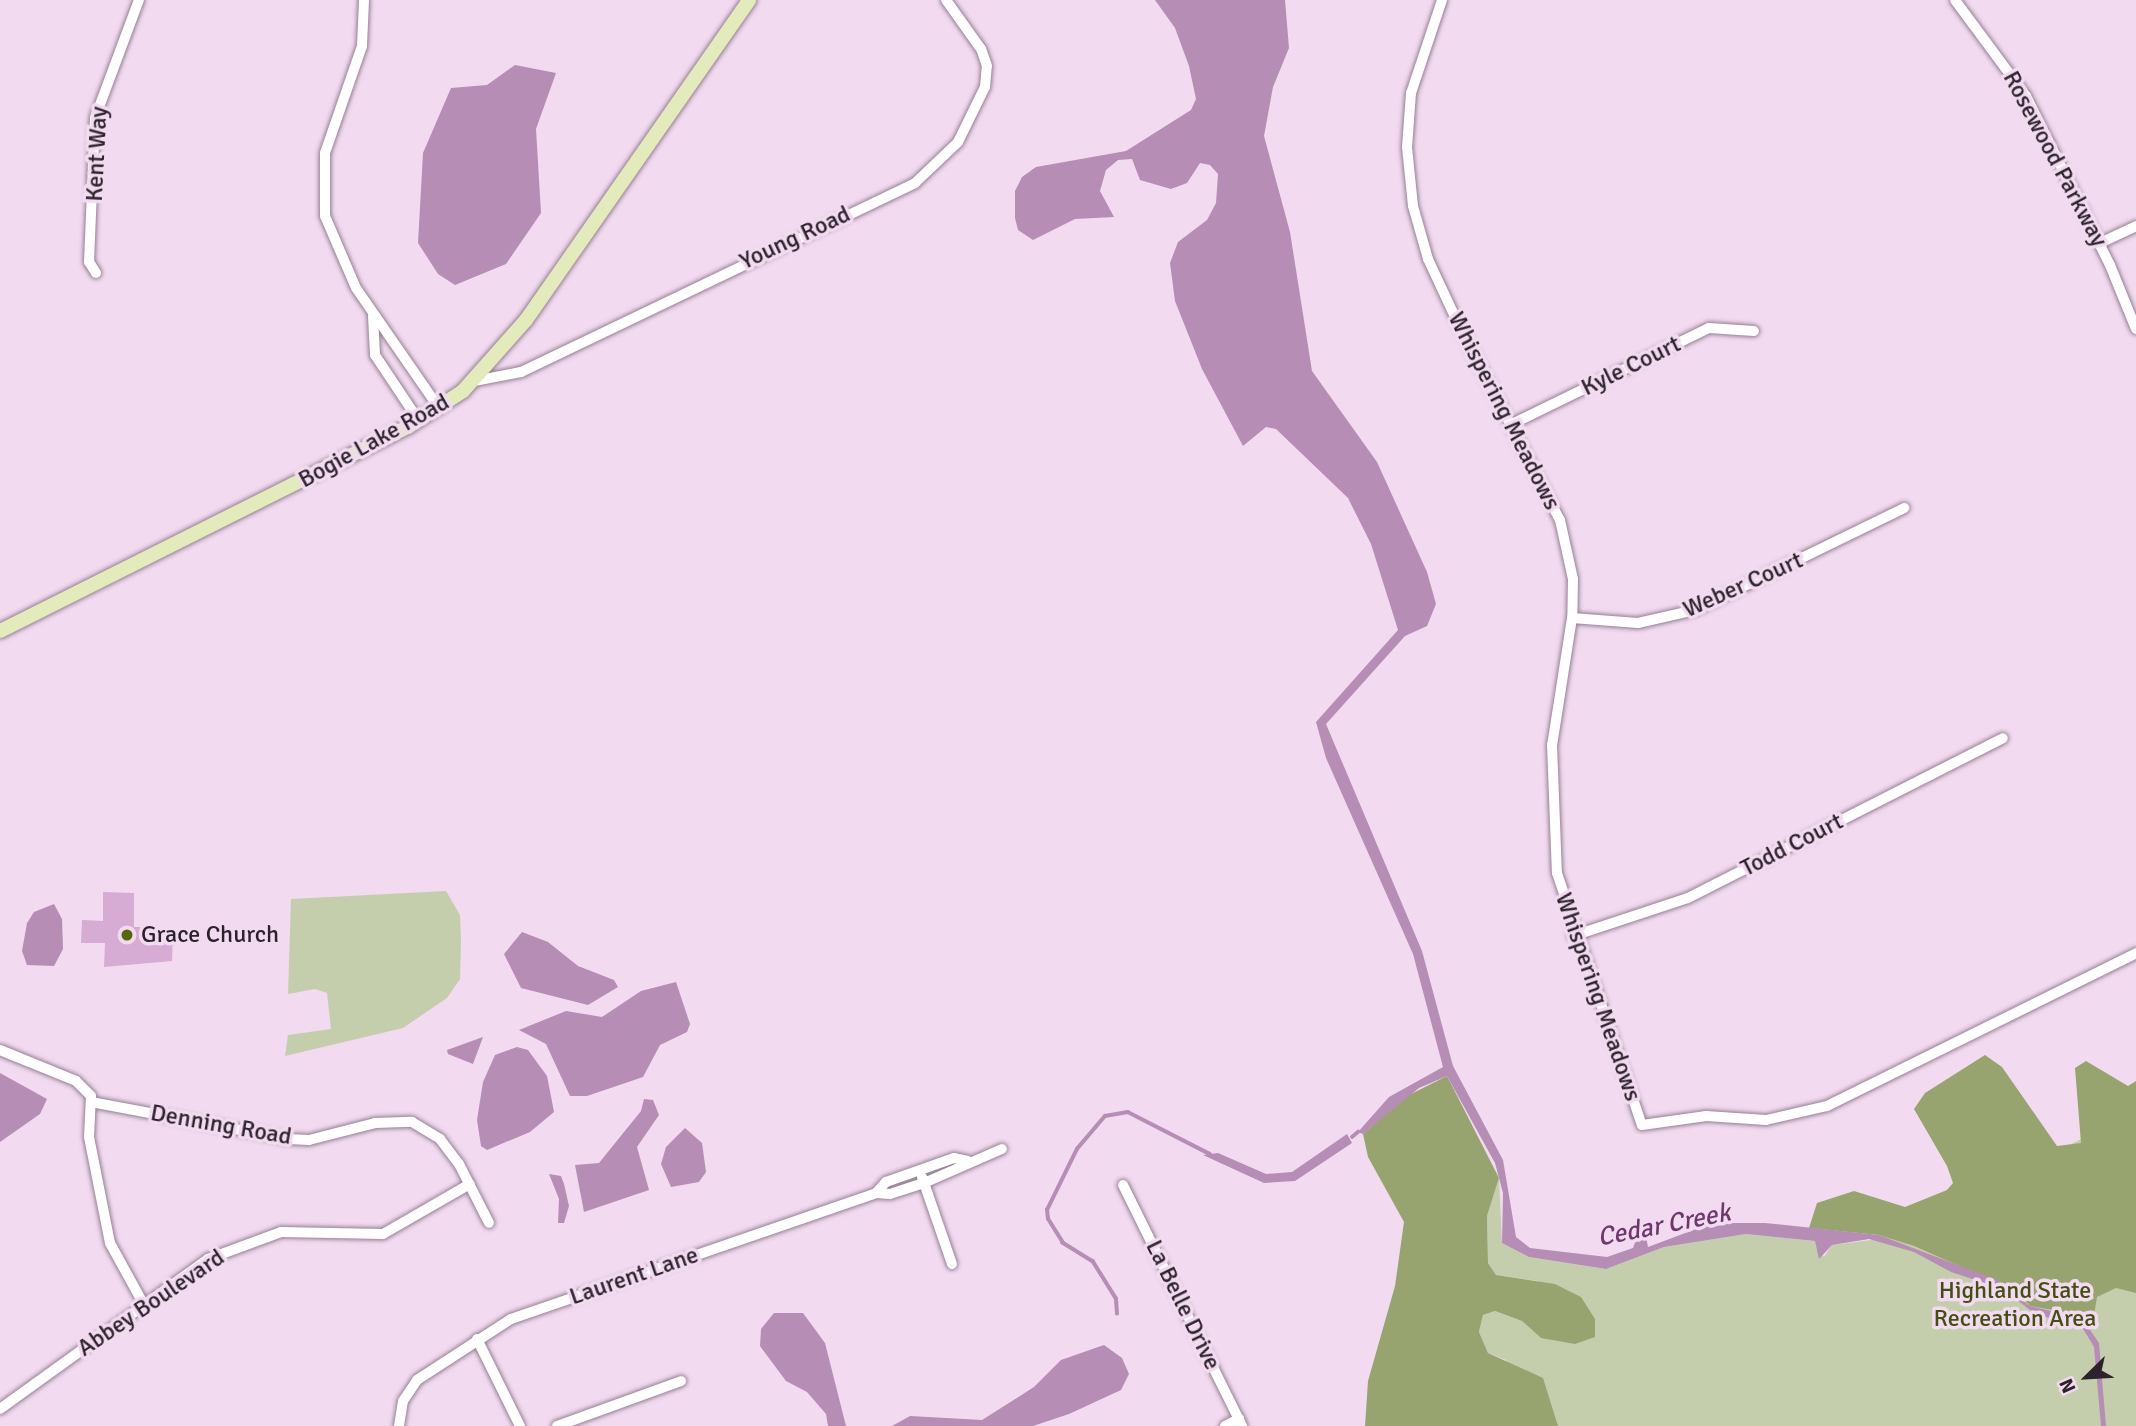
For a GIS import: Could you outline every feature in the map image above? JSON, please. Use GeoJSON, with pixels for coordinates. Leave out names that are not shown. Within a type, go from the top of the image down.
{"type":"FeatureCollection","features":[{"type":"Feature","properties":{"kind":"main road","name":"Bogie Lake Road"},"geometry":{"type":"LineString","coordinates":[[0,631],[419,421],[475,381],[526,320],[748,0]]}},
{"type":"Feature","properties":{"kind":"street","name":"Kent Way"},"geometry":{"type":"LineString","coordinates":[[96,273],[89,262],[95,118],[139,0]]}},
{"type":"Feature","properties":{"kind":"street"},"geometry":{"type":"LineString","coordinates":[[364,0],[362,46],[325,153],[321,191],[333,239],[373,315],[439,408]]}},
{"type":"Feature","properties":{"kind":"street","name":"Young Road"},"geometry":{"type":"LineString","coordinates":[[475,381],[530,368],[915,183],[958,142],[985,87],[987,66],[981,49],[946,0]]}},
{"type":"Feature","properties":{"kind":"street","name":"Whispering Meadows"},"geometry":{"type":"LineString","coordinates":[[1443,0],[1411,93],[1408,147],[1413,206],[1428,259],[1560,520],[1573,579],[1572,618],[1552,758],[1556,873],[1573,936],[1642,1125],[1706,1116],[1766,1120],[1827,1106],[2136,953]]}},
{"type":"Feature","properties":{"kind":"street","name":"Rosewood Parkway"},"geometry":{"type":"LineString","coordinates":[[1955,0],[2026,96],[2100,243],[2136,329]]}},
{"type":"Feature","properties":{"kind":"street"},"geometry":{"type":"LineString","coordinates":[[2100,243],[2136,226]]}},
{"type":"Feature","properties":{"kind":"street"},"geometry":{"type":"LineString","coordinates":[[373,315],[375,355],[419,421]]}},
{"type":"Feature","properties":{"kind":"street","name":"Kyle Court"},"geometry":{"type":"LineString","coordinates":[[1512,424],[1709,328],[1754,331]]}},
{"type":"Feature","properties":{"kind":"street","name":"Weber Court"},"geometry":{"type":"LineString","coordinates":[[1572,618],[1638,623],[1695,610],[1904,508]]}},
{"type":"Feature","properties":{"kind":"street","name":"Todd Court"},"geometry":{"type":"LineString","coordinates":[[1573,936],[1688,898],[2003,738]]}},
{"type":"Feature","properties":{"kind":"street"},"geometry":{"type":"LineString","coordinates":[[0,1050],[76,1081],[91,1102],[89,1137],[110,1243],[127,1283],[143,1303]]}},
{"type":"Feature","properties":{"kind":"street","name":"Denning Road"},"geometry":{"type":"LineString","coordinates":[[91,1102],[289,1139],[309,1140],[375,1123],[412,1122],[440,1139],[470,1184],[489,1223]]}},
{"type":"Feature","properties":{"kind":"street","name":"Laurent Lane"},"geometry":{"type":"LineString","coordinates":[[399,1426],[409,1390],[477,1339],[519,1316],[876,1193],[890,1194],[959,1171],[968,1161],[1002,1149]]}},
{"type":"Feature","properties":{"kind":"street","name":"Laurent Lane"},"geometry":{"type":"LineString","coordinates":[[876,1193],[886,1182],[954,1158],[968,1161]]}},
{"type":"Feature","properties":{"kind":"street"},"geometry":{"type":"LineString","coordinates":[[920,1170],[952,1264]]}},
{"type":"Feature","properties":{"kind":"street","name":"Abbey Boulevard"},"geometry":{"type":"LineString","coordinates":[[1,1406],[208,1259],[242,1243],[281,1232],[383,1234],[470,1184]]}},
{"type":"Feature","properties":{"kind":"street","name":"La Belle Drive"},"geometry":{"type":"LineString","coordinates":[[1123,1185],[1240,1423]]}},
{"type":"Feature","properties":{"kind":"street"},"geometry":{"type":"LineString","coordinates":[[477,1339],[520,1426]]}},
{"type":"Feature","properties":{"kind":"street"},"geometry":{"type":"LineString","coordinates":[[557,1426],[681,1381]]}},
{"type":"Feature","properties":{"kind":"street"},"geometry":{"type":"LineString","coordinates":[[1225,1426],[1240,1423]]}},
{"type":"Feature","properties":{"kind":"green space"},"geometry":{"type":"Polygon","coordinates":[[[446,891],[460,915],[461,942],[460,979],[447,998],[403,1028],[285,1056],[288,1035],[331,1029],[327,993],[315,989],[288,994],[291,899],[446,891]]]}},
{"type":"Feature","properties":{"kind":"green space"},"geometry":{"type":"Polygon","coordinates":[[[1985,1055],[2002,1067],[2057,1146],[2081,1143],[2075,1068],[2086,1061],[2128,1086],[2136,1081],[2136,1293],[2116,1288],[2097,1297],[2092,1328],[2075,1314],[2030,1306],[2016,1291],[1914,1246],[1879,1235],[1809,1228],[1817,1203],[1854,1191],[1905,1207],[1947,1190],[1953,1183],[1947,1166],[1914,1109],[1925,1093],[1985,1055]]]}},
{"type":"Feature","properties":{"kind":"green space"},"geometry":{"type":"Polygon","coordinates":[[[1447,1076],[1499,1178],[1487,1216],[1488,1263],[1496,1275],[1555,1284],[1581,1297],[1595,1319],[1595,1337],[1575,1344],[1541,1338],[1522,1321],[1495,1311],[1483,1315],[1479,1332],[1488,1353],[1543,1378],[1558,1426],[1365,1426],[1368,1381],[1395,1286],[1404,1222],[1368,1157],[1363,1134],[1407,1096],[1447,1076]]]}},
{"type":"Feature","properties":{"kind":"green space","name":"Highland State Recreation Area"},"geometry":{"type":"Polygon","coordinates":[[[2136,1113],[2136,1426],[1481,1426],[1506,1360],[1488,1353],[1479,1332],[1483,1315],[1495,1311],[1522,1321],[1541,1338],[1538,1281],[1496,1275],[1488,1263],[1487,1216],[1499,1178],[1502,1243],[1529,1257],[1606,1269],[1664,1247],[1746,1234],[1815,1241],[1824,1257],[1832,1245],[1871,1240],[2136,1113]]]}},
{"type":"Feature","properties":{"kind":"shaded area"},"geometry":{"type":"Polygon","coordinates":[[[1155,0],[1285,0],[1289,48],[1273,87],[1264,136],[1290,232],[1312,371],[1377,462],[1427,572],[1436,604],[1427,626],[1405,636],[1326,724],[1422,951],[1453,1066],[1503,1160],[1516,1237],[1530,1248],[1607,1257],[1633,1248],[1643,1221],[1648,1247],[1712,1223],[1765,1223],[1879,1235],[1997,1280],[2030,1306],[2082,1318],[2099,1343],[2106,1426],[2101,1426],[2094,1347],[2082,1327],[2035,1314],[2003,1289],[1951,1272],[1914,1252],[1869,1239],[1832,1245],[1819,1259],[1815,1241],[1746,1234],[1664,1247],[1606,1269],[1529,1257],[1502,1243],[1503,1193],[1495,1163],[1447,1076],[1419,1088],[1363,1134],[1358,1132],[1389,1097],[1443,1067],[1413,954],[1326,758],[1316,722],[1398,630],[1371,544],[1348,498],[1276,429],[1266,427],[1243,446],[1202,369],[1175,301],[1170,263],[1178,242],[1207,220],[1216,203],[1218,174],[1210,165],[1200,163],[1187,183],[1171,189],[1140,180],[1132,159],[1118,160],[1106,170],[1100,191],[1114,217],[1075,219],[1033,240],[1018,230],[1015,218],[1015,191],[1022,177],[1036,167],[1126,151],[1191,110],[1196,99],[1189,66],[1175,28],[1155,0]]]}},
{"type":"Feature","properties":{"kind":"shaded area"},"geometry":{"type":"Polygon","coordinates":[[[515,65],[556,73],[536,129],[541,213],[506,264],[455,285],[438,274],[418,243],[423,153],[451,88],[487,85],[515,65]]]}},
{"type":"Feature","properties":{"kind":"shaded area"},"geometry":{"type":"Polygon","coordinates":[[[54,904],[62,919],[63,949],[54,966],[27,965],[22,951],[27,923],[34,912],[54,904]]]}},
{"type":"Feature","properties":{"kind":"shaded area"},"geometry":{"type":"Polygon","coordinates":[[[522,932],[548,942],[578,966],[614,980],[618,987],[588,1005],[521,988],[504,954],[522,932]]]}},
{"type":"Feature","properties":{"kind":"shaded area"},"geometry":{"type":"Polygon","coordinates":[[[676,982],[690,1024],[687,1032],[660,1045],[643,1077],[587,1096],[570,1096],[546,1044],[519,1030],[566,1011],[602,1017],[641,991],[676,982]]]}},
{"type":"Feature","properties":{"kind":"shaded area"},"geometry":{"type":"Polygon","coordinates":[[[483,1037],[473,1064],[448,1054],[447,1050],[483,1037]]]}},
{"type":"Feature","properties":{"kind":"shaded area"},"geometry":{"type":"Polygon","coordinates":[[[517,1047],[528,1050],[547,1076],[554,1112],[530,1132],[487,1150],[481,1146],[477,1120],[483,1082],[495,1055],[517,1047]]]}},
{"type":"Feature","properties":{"kind":"shaded area"},"geometry":{"type":"Polygon","coordinates":[[[0,1073],[47,1099],[40,1114],[0,1142],[0,1073]]]}},
{"type":"Feature","properties":{"kind":"shaded area"},"geometry":{"type":"Polygon","coordinates":[[[644,1099],[653,1100],[659,1115],[637,1147],[649,1190],[584,1212],[575,1165],[599,1163],[641,1111],[644,1099]]]}},
{"type":"Feature","properties":{"kind":"shaded area"},"geometry":{"type":"Polygon","coordinates":[[[685,1128],[702,1143],[706,1172],[699,1182],[671,1187],[661,1164],[666,1147],[685,1128]]]}},
{"type":"Feature","properties":{"kind":"shaded area"},"geometry":{"type":"Polygon","coordinates":[[[1347,1134],[1352,1143],[1295,1181],[1264,1183],[1203,1155],[1218,1153],[1266,1174],[1292,1172],[1347,1134]]]}},
{"type":"Feature","properties":{"kind":"shaded area"},"geometry":{"type":"Polygon","coordinates":[[[549,1174],[561,1176],[564,1184],[569,1206],[564,1223],[558,1223],[559,1199],[549,1174]]]}},
{"type":"Feature","properties":{"kind":"shaded area"},"geometry":{"type":"Polygon","coordinates":[[[774,1313],[803,1313],[825,1343],[846,1426],[828,1426],[826,1414],[807,1392],[786,1381],[760,1346],[761,1329],[774,1313]]]}},
{"type":"Feature","properties":{"kind":"shaded area"},"geometry":{"type":"Polygon","coordinates":[[[1104,1345],[1122,1358],[1129,1374],[1121,1390],[1069,1414],[1033,1426],[892,1426],[910,1416],[982,1420],[1034,1387],[1061,1360],[1104,1345]]]}},
{"type":"Feature","properties":{"kind":"building","name":"Grace Church"},"geometry":{"type":"Polygon","coordinates":[[[103,892],[134,893],[134,927],[173,927],[172,961],[104,967],[105,943],[81,943],[82,920],[103,921],[103,892]]]}},
{"type":"Feature","properties":{"kind":"waterway"},"geometry":{"type":"LineString","coordinates":[[1117,1314],[1116,1299],[1093,1262],[1063,1243],[1048,1219],[1047,1210],[1077,1149],[1105,1116],[1128,1112],[1210,1154]]}},
{"type":"Feature","properties":{"kind":"waterway"},"geometry":{"type":"LineString","coordinates":[[1352,1137],[1358,1132]]}},
{"type":"Feature","properties":{"kind":"place","name":"Grace Church"},"geometry":{"type":"Point","coordinates":[127,935]}},
{"type":"Feature","properties":{"kind":"water label","name":"Cedar Creek"},"geometry":{"type":"Point","coordinates":[1664,1226]}}]}
